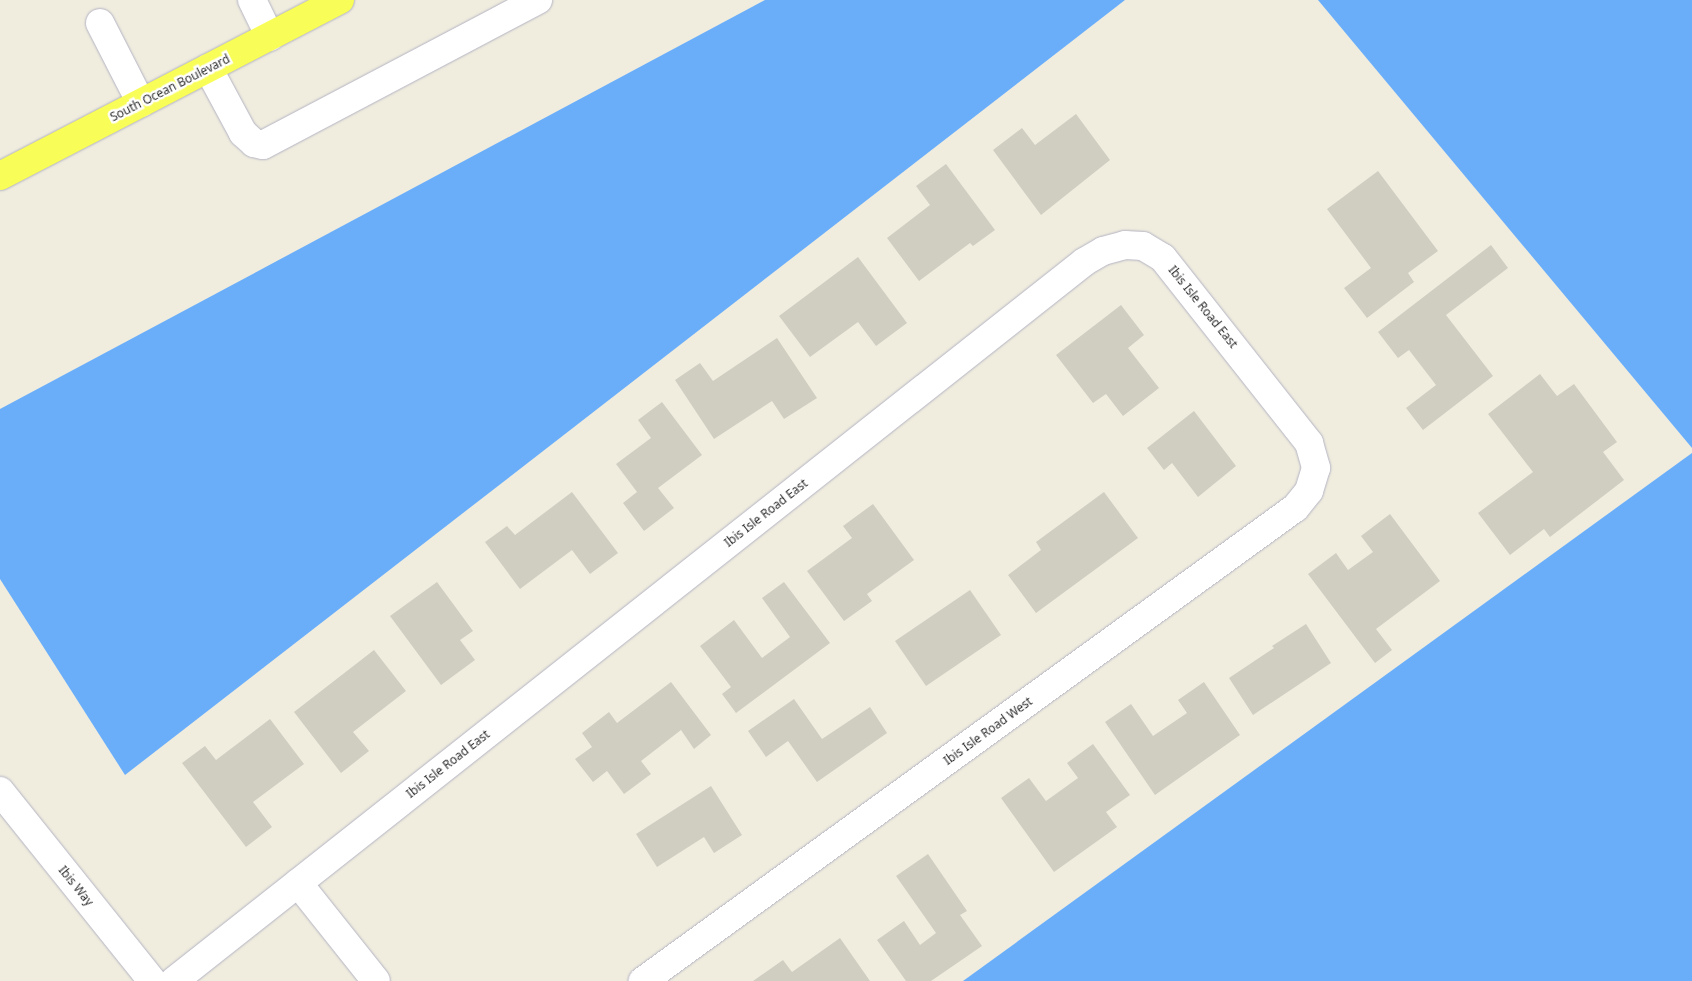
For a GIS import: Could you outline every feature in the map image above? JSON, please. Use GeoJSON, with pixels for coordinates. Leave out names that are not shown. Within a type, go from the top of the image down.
{"type":"FeatureCollection","features":[{"type":"Feature","properties":{"kind":"main road","name":"South Ocean Boulevard"},"geometry":{"type":"LineString","coordinates":[[0,176],[340,0]]}},
{"type":"Feature","properties":{"kind":"street"},"geometry":{"type":"LineString","coordinates":[[252,0],[270,36]]}},
{"type":"Feature","properties":{"kind":"street"},"geometry":{"type":"LineString","coordinates":[[208,68],[243,133],[254,143],[263,144],[538,0]]}},
{"type":"Feature","properties":{"kind":"street"},"geometry":{"type":"LineString","coordinates":[[100,23],[141,103]]}},
{"type":"Feature","properties":{"kind":"street","name":"Ibis Isle Road East"},"geometry":{"type":"LineString","coordinates":[[174,981],[1084,262],[1103,251],[1125,245],[1143,246],[1163,258],[1310,443],[1316,468]]}},
{"type":"Feature","properties":{"kind":"street","name":"Ibis Isle Road West"},"geometry":{"type":"LineString","coordinates":[[643,981],[1295,508],[1309,491],[1316,468]]}},
{"type":"Feature","properties":{"kind":"street","name":"Ibis Way"},"geometry":{"type":"LineString","coordinates":[[0,791],[152,981]]}},
{"type":"Feature","properties":{"kind":"street"},"geometry":{"type":"LineString","coordinates":[[298,883],[376,981]]}},
{"type":"Feature","properties":{"kind":"water"},"geometry":{"type":"Polygon","coordinates":[[[765,0],[1125,0],[125,775],[0,579],[0,409],[765,0]]]}},
{"type":"Feature","properties":{"kind":"water"},"geometry":{"type":"Polygon","coordinates":[[[1318,0],[1692,0],[1692,448],[1318,0]]]}},
{"type":"Feature","properties":{"kind":"water"},"geometry":{"type":"Polygon","coordinates":[[[1692,453],[1692,981],[963,981],[1692,453]]]}},
{"type":"Feature","properties":{"kind":"building"},"geometry":{"type":"Polygon","coordinates":[[[1076,114],[1110,160],[1041,215],[993,150],[1022,128],[1035,145],[1076,114]]]}},
{"type":"Feature","properties":{"kind":"building"},"geometry":{"type":"Polygon","coordinates":[[[946,164],[995,230],[973,246],[970,243],[919,281],[887,238],[930,205],[916,186],[946,164]]]}},
{"type":"Feature","properties":{"kind":"building"},"geometry":{"type":"Polygon","coordinates":[[[1378,171],[1438,251],[1408,273],[1414,282],[1367,318],[1344,288],[1371,268],[1327,209],[1378,171]]]}},
{"type":"Feature","properties":{"kind":"building"},"geometry":{"type":"Polygon","coordinates":[[[1491,245],[1508,268],[1446,315],[1493,376],[1423,430],[1406,408],[1436,385],[1409,350],[1398,358],[1378,332],[1491,245]]]}},
{"type":"Feature","properties":{"kind":"building"},"geometry":{"type":"Polygon","coordinates":[[[858,257],[907,323],[876,346],[858,322],[810,357],[779,316],[858,257]]]}},
{"type":"Feature","properties":{"kind":"building"},"geometry":{"type":"Polygon","coordinates":[[[1121,305],[1144,335],[1128,348],[1159,388],[1123,416],[1106,394],[1093,403],[1056,355],[1121,305]]]}},
{"type":"Feature","properties":{"kind":"building"},"geometry":{"type":"Polygon","coordinates":[[[777,338],[817,398],[784,419],[772,401],[714,439],[675,380],[700,363],[713,381],[777,338]]]}},
{"type":"Feature","properties":{"kind":"building"},"geometry":{"type":"Polygon","coordinates":[[[1540,374],[1557,396],[1574,384],[1617,442],[1603,452],[1624,480],[1550,537],[1544,529],[1510,555],[1478,513],[1533,472],[1488,414],[1540,374]]]}},
{"type":"Feature","properties":{"kind":"building"},"geometry":{"type":"Polygon","coordinates":[[[662,402],[702,455],[658,488],[674,508],[644,531],[623,503],[637,492],[616,464],[651,438],[638,420],[662,402]]]}},
{"type":"Feature","properties":{"kind":"building"},"geometry":{"type":"Polygon","coordinates":[[[1194,411],[1236,466],[1198,497],[1172,463],[1164,470],[1147,448],[1194,411]]]}},
{"type":"Feature","properties":{"kind":"building"},"geometry":{"type":"Polygon","coordinates":[[[572,492],[618,553],[590,574],[572,550],[520,589],[485,542],[507,526],[515,535],[572,492]]]}},
{"type":"Feature","properties":{"kind":"building"},"geometry":{"type":"Polygon","coordinates":[[[1104,492],[1138,538],[1036,613],[1008,575],[1041,550],[1036,542],[1104,492]]]}},
{"type":"Feature","properties":{"kind":"building"},"geometry":{"type":"Polygon","coordinates":[[[873,504],[914,560],[867,594],[872,601],[844,621],[807,571],[852,538],[843,526],[873,504]]]}},
{"type":"Feature","properties":{"kind":"building"},"geometry":{"type":"Polygon","coordinates":[[[1390,514],[1440,581],[1376,629],[1392,650],[1375,663],[1308,574],[1336,553],[1348,570],[1373,552],[1361,536],[1390,514]]]}},
{"type":"Feature","properties":{"kind":"building"},"geometry":{"type":"Polygon","coordinates":[[[437,582],[473,631],[460,640],[475,660],[441,685],[390,616],[437,582]]]}},
{"type":"Feature","properties":{"kind":"building"},"geometry":{"type":"Polygon","coordinates":[[[784,582],[830,643],[736,713],[722,694],[731,687],[700,646],[734,620],[762,658],[790,637],[762,598],[784,582]]]}},
{"type":"Feature","properties":{"kind":"building"},"geometry":{"type":"Polygon","coordinates":[[[970,590],[1001,635],[926,686],[895,641],[970,590]]]}},
{"type":"Feature","properties":{"kind":"building"},"geometry":{"type":"Polygon","coordinates":[[[1306,624],[1331,663],[1253,715],[1229,678],[1274,648],[1272,646],[1306,624]]]}},
{"type":"Feature","properties":{"kind":"building"},"geometry":{"type":"Polygon","coordinates":[[[374,650],[406,691],[353,732],[369,751],[341,773],[294,712],[374,650]]]}},
{"type":"Feature","properties":{"kind":"building"},"geometry":{"type":"Polygon","coordinates":[[[671,682],[711,735],[694,749],[681,730],[641,761],[651,774],[624,794],[607,771],[593,782],[575,759],[592,747],[582,733],[609,712],[617,723],[671,682]]]}},
{"type":"Feature","properties":{"kind":"building"},"geometry":{"type":"Polygon","coordinates":[[[1204,682],[1240,735],[1155,795],[1105,722],[1131,704],[1153,736],[1187,713],[1178,700],[1204,682]]]}},
{"type":"Feature","properties":{"kind":"building"},"geometry":{"type":"Polygon","coordinates":[[[794,699],[822,739],[870,707],[887,733],[817,782],[788,741],[766,757],[748,731],[794,699]]]}},
{"type":"Feature","properties":{"kind":"building"},"geometry":{"type":"Polygon","coordinates":[[[270,719],[304,764],[253,802],[272,827],[246,847],[182,763],[205,746],[216,760],[270,719]]]}},
{"type":"Feature","properties":{"kind":"building"},"geometry":{"type":"Polygon","coordinates":[[[1093,744],[1130,795],[1106,812],[1117,827],[1054,872],[1001,798],[1029,778],[1046,801],[1078,778],[1067,763],[1093,744]]]}},
{"type":"Feature","properties":{"kind":"building"},"geometry":{"type":"Polygon","coordinates":[[[711,786],[742,835],[714,853],[704,837],[657,867],[636,834],[711,786]]]}},
{"type":"Feature","properties":{"kind":"building"},"geometry":{"type":"Polygon","coordinates":[[[928,854],[967,911],[960,915],[982,946],[931,981],[906,981],[877,940],[904,921],[920,945],[936,933],[896,876],[928,854]]]}},
{"type":"Feature","properties":{"kind":"building"},"geometry":{"type":"Polygon","coordinates":[[[840,938],[870,981],[753,981],[783,960],[792,972],[840,938]]]}}]}
